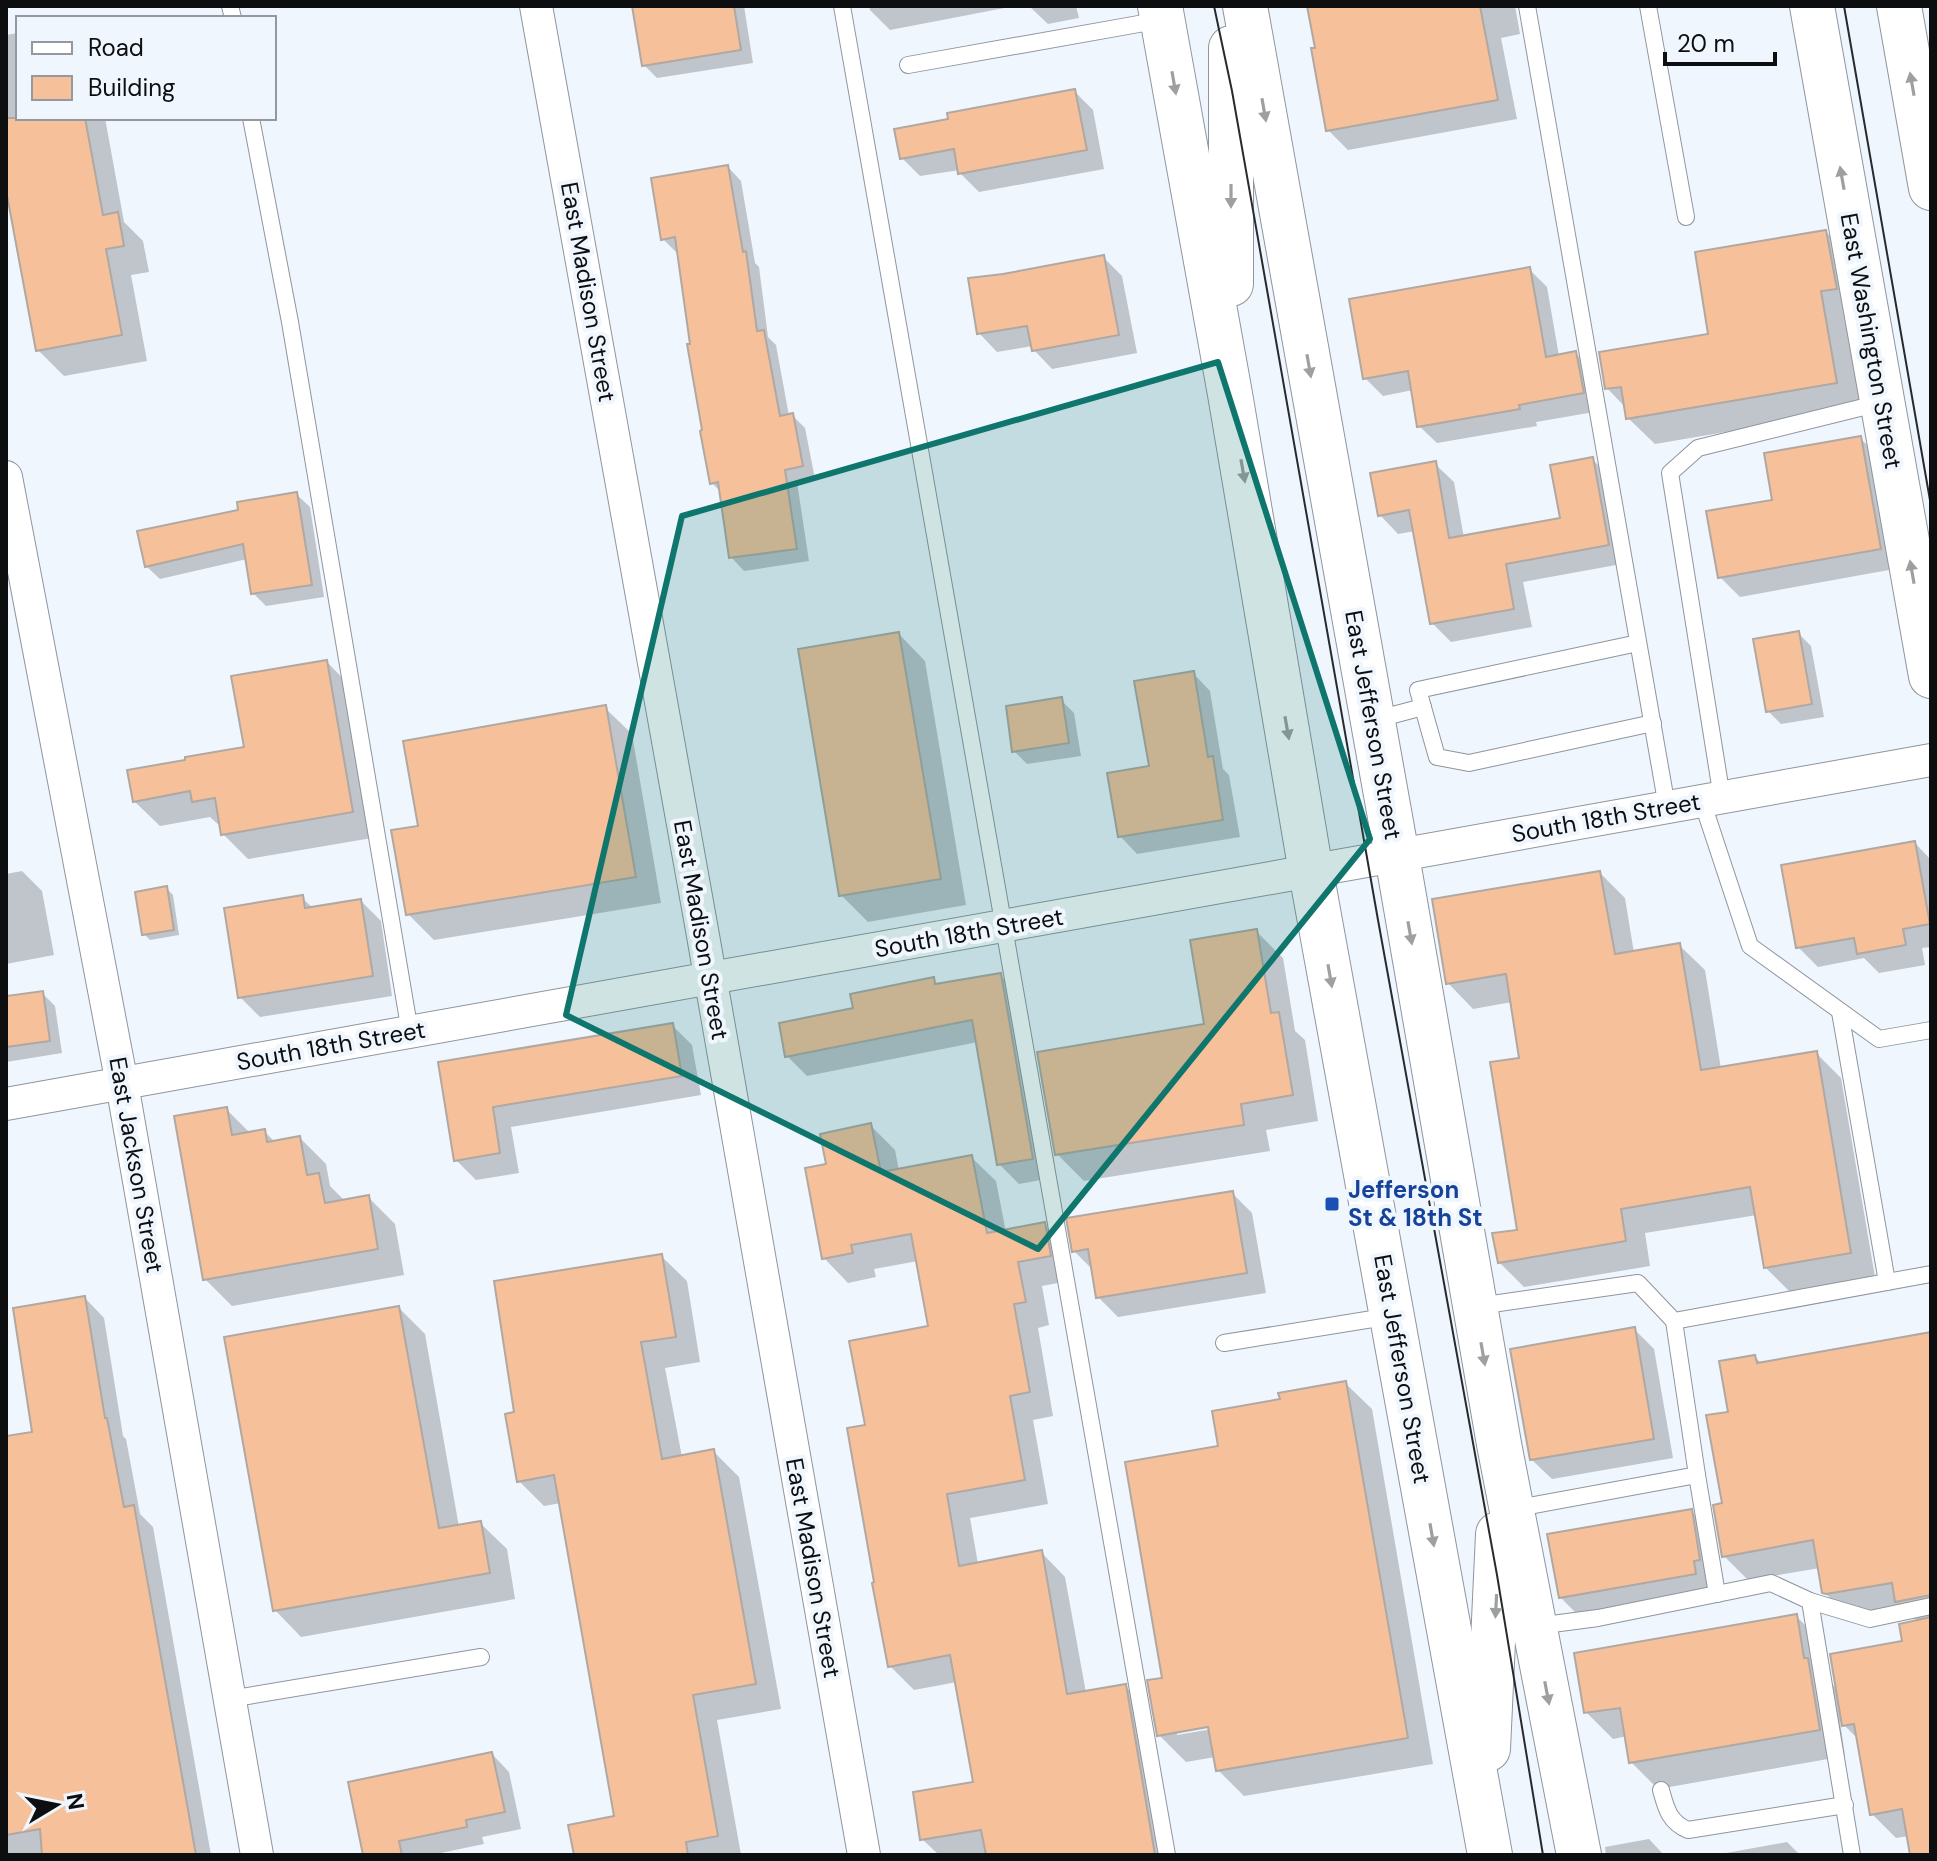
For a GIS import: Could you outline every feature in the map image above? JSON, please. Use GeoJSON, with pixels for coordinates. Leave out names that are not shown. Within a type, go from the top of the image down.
{"type":"FeatureCollection","features":[{"type":"Feature","properties":{"kind":"main road","name":"East Jefferson Street"},"geometry":{"type":"LineString","coordinates":[[1230,394],[1231,6]]}},
{"type":"Feature","properties":{"kind":"main road","name":"East Jefferson Street"},"geometry":{"type":"LineString","coordinates":[[1245,6],[1499,1444],[1579,1855]]}},
{"type":"Feature","properties":{"kind":"main road","name":"East Washington Street"},"geometry":{"type":"LineString","coordinates":[[1812,6],[1931,676]]}},
{"type":"Feature","properties":{"kind":"main road"},"geometry":{"type":"LineString","coordinates":[[1899,6],[1930,173]]}},
{"type":"Feature","properties":{"kind":"main road","name":"East Jefferson Street"},"geometry":{"type":"LineString","coordinates":[[1161,13],[1230,394],[1311,872],[1487,1839]]}},
{"type":"Feature","properties":{"kind":"main road","name":"East Jefferson Street"},"geometry":{"type":"LineString","coordinates":[[1487,1839],[1499,1444]]}},
{"type":"Feature","properties":{"kind":"street","name":"East Madison Street"},"geometry":{"type":"LineString","coordinates":[[536,6],[864,1855]]}},
{"type":"Feature","properties":{"kind":"street","name":"East Jackson Street"},"geometry":{"type":"LineString","coordinates":[[6,477],[122,1084],[257,1855]]}},
{"type":"Feature","properties":{"kind":"street","name":"South 18th Street"},"geometry":{"type":"LineString","coordinates":[[6,1104],[1931,760]]}},
{"type":"Feature","properties":{"kind":"lane"},"geometry":{"type":"LineString","coordinates":[[842,6],[1167,1855]]}},
{"type":"Feature","properties":{"kind":"lane"},"geometry":{"type":"LineString","coordinates":[[1527,6],[1667,807]]}},
{"type":"Feature","properties":{"kind":"lane"},"geometry":{"type":"LineString","coordinates":[[1648,6],[1686,217]]}},
{"type":"Feature","properties":{"kind":"lane"},"geometry":{"type":"LineString","coordinates":[[908,65],[1070,35],[1161,13]]}},
{"type":"Feature","properties":{"kind":"lane"},"geometry":{"type":"LineString","coordinates":[[251,120],[290,322],[410,1032]]}},
{"type":"Feature","properties":{"kind":"lane"},"geometry":{"type":"LineString","coordinates":[[1882,403],[1698,448],[1670,473],[1712,799],[1750,946],[1879,1039],[1931,1030]]}},
{"type":"Feature","properties":{"kind":"lane"},"geometry":{"type":"LineString","coordinates":[[1638,643],[1418,690],[1437,757],[1469,763],[1653,723]]}},
{"type":"Feature","properties":{"kind":"lane"},"geometry":{"type":"LineString","coordinates":[[1372,721],[1423,707]]}},
{"type":"Feature","properties":{"kind":"lane"},"geometry":{"type":"LineString","coordinates":[[1840,1012],[1887,1282]]}},
{"type":"Feature","properties":{"kind":"lane"},"geometry":{"type":"LineString","coordinates":[[1674,1321],[1931,1274]]}},
{"type":"Feature","properties":{"kind":"lane"},"geometry":{"type":"LineString","coordinates":[[1475,1306],[1638,1283],[1674,1321],[1717,1594]]}},
{"type":"Feature","properties":{"kind":"lane"},"geometry":{"type":"LineString","coordinates":[[1224,1343],[1392,1315]]}},
{"type":"Feature","properties":{"kind":"lane"},"geometry":{"type":"LineString","coordinates":[[1512,1509],[1697,1475]]}},
{"type":"Feature","properties":{"kind":"lane"},"geometry":{"type":"LineString","coordinates":[[1534,1627],[1598,1618],[1771,1583],[1810,1601],[1870,1619],[1931,1606]]}},
{"type":"Feature","properties":{"kind":"lane"},"geometry":{"type":"LineString","coordinates":[[1810,1601],[1852,1855]]}},
{"type":"Feature","properties":{"kind":"lane"},"geometry":{"type":"LineString","coordinates":[[230,1699],[481,1657]]}},
{"type":"Feature","properties":{"kind":"lane"},"geometry":{"type":"LineString","coordinates":[[1661,1790],[1668,1815],[1677,1825],[1688,1830],[1845,1805]]}},
{"type":"Feature","properties":{"kind":"highlighted area"},"geometry":{"type":"Polygon","coordinates":[[[1218,362],[1370,839],[1038,1249],[566,1015],[682,516],[1218,362]]]}},
{"type":"Feature","properties":{"kind":"building"},"geometry":{"type":"Polygon","coordinates":[[[632,6],[734,6],[741,50],[642,66],[632,6]]]}},
{"type":"Feature","properties":{"kind":"building"},"geometry":{"type":"Polygon","coordinates":[[[1307,6],[1480,6],[1498,100],[1326,131],[1307,6]]]}},
{"type":"Feature","properties":{"kind":"building"},"geometry":{"type":"Polygon","coordinates":[[[1075,89],[1087,150],[958,174],[954,149],[900,159],[894,129],[948,119],[947,113],[1075,89]]]}},
{"type":"Feature","properties":{"kind":"building"},"geometry":{"type":"Polygon","coordinates":[[[6,118],[85,120],[103,215],[118,212],[124,246],[106,249],[122,335],[36,351],[6,190],[6,118]]]}},
{"type":"Feature","properties":{"kind":"building"},"geometry":{"type":"Polygon","coordinates":[[[728,165],[743,252],[746,251],[757,331],[764,330],[780,416],[793,413],[803,466],[785,470],[797,549],[729,558],[718,482],[710,484],[700,431],[675,237],[661,240],[651,178],[728,165]]]}},
{"type":"Feature","properties":{"kind":"building"},"geometry":{"type":"Polygon","coordinates":[[[1826,230],[1837,289],[1821,291],[1837,383],[1626,419],[1621,387],[1605,389],[1599,352],[1708,334],[1695,252],[1826,230]]]}},
{"type":"Feature","properties":{"kind":"building"},"geometry":{"type":"Polygon","coordinates":[[[1104,255],[1119,335],[1032,351],[1027,326],[977,334],[968,278],[1104,255]]]}},
{"type":"Feature","properties":{"kind":"building"},"geometry":{"type":"Polygon","coordinates":[[[1530,267],[1546,357],[1576,351],[1584,393],[1519,405],[1520,409],[1417,427],[1408,371],[1363,379],[1349,299],[1530,267]]]}},
{"type":"Feature","properties":{"kind":"building"},"geometry":{"type":"Polygon","coordinates":[[[1861,436],[1881,549],[1718,578],[1706,511],[1772,500],[1764,453],[1861,436]]]}},
{"type":"Feature","properties":{"kind":"building"},"geometry":{"type":"Polygon","coordinates":[[[1593,457],[1609,545],[1506,564],[1514,609],[1430,624],[1409,510],[1378,516],[1370,473],[1436,461],[1449,538],[1560,518],[1550,465],[1593,457]]]}},
{"type":"Feature","properties":{"kind":"building"},"geometry":{"type":"Polygon","coordinates":[[[297,492],[312,585],[251,594],[243,544],[145,567],[137,531],[238,510],[237,502],[297,492]]]}},
{"type":"Feature","properties":{"kind":"building"},"geometry":{"type":"Polygon","coordinates":[[[1799,631],[1812,704],[1766,712],[1753,639],[1799,631]]]}},
{"type":"Feature","properties":{"kind":"building"},"geometry":{"type":"Polygon","coordinates":[[[899,632],[941,879],[839,896],[798,649],[899,632]]]}},
{"type":"Feature","properties":{"kind":"building"},"geometry":{"type":"Polygon","coordinates":[[[327,660],[353,812],[221,835],[215,798],[192,802],[190,791],[133,802],[127,770],[244,747],[231,676],[327,660]]]}},
{"type":"Feature","properties":{"kind":"building"},"geometry":{"type":"Polygon","coordinates":[[[1194,671],[1208,757],[1213,756],[1223,820],[1118,837],[1107,773],[1149,766],[1134,681],[1194,671]]]}},
{"type":"Feature","properties":{"kind":"building"},"geometry":{"type":"Polygon","coordinates":[[[1062,697],[1069,743],[1012,752],[1006,706],[1062,697]]]}},
{"type":"Feature","properties":{"kind":"building"},"geometry":{"type":"Polygon","coordinates":[[[606,705],[636,877],[406,915],[391,830],[418,826],[403,741],[606,705]]]}},
{"type":"Feature","properties":{"kind":"building"},"geometry":{"type":"Polygon","coordinates":[[[1915,841],[1930,924],[1903,929],[1906,945],[1857,954],[1854,938],[1796,948],[1781,865],[1915,841]]]}},
{"type":"Feature","properties":{"kind":"building"},"geometry":{"type":"Polygon","coordinates":[[[1600,871],[1615,954],[1680,943],[1701,1070],[1817,1051],[1851,1253],[1764,1268],[1750,1187],[1621,1209],[1626,1241],[1498,1263],[1492,1233],[1517,1230],[1490,1062],[1519,1058],[1506,974],[1446,984],[1432,899],[1600,871]]]}},
{"type":"Feature","properties":{"kind":"building"},"geometry":{"type":"Polygon","coordinates":[[[167,886],[174,930],[142,935],[135,892],[167,886]]]}},
{"type":"Feature","properties":{"kind":"building"},"geometry":{"type":"Polygon","coordinates":[[[303,895],[305,908],[361,899],[373,976],[238,998],[224,908],[303,895]]]}},
{"type":"Feature","properties":{"kind":"building"},"geometry":{"type":"Polygon","coordinates":[[[1257,929],[1271,1013],[1279,1012],[1293,1095],[1241,1104],[1244,1125],[1055,1155],[1037,1052],[1204,1024],[1190,940],[1257,929]]]}},
{"type":"Feature","properties":{"kind":"building"},"geometry":{"type":"Polygon","coordinates":[[[1001,973],[1033,1159],[997,1165],[972,1020],[785,1057],[779,1023],[853,1008],[850,994],[934,977],[935,984],[1001,973]]]}},
{"type":"Feature","properties":{"kind":"building"},"geometry":{"type":"Polygon","coordinates":[[[43,991],[50,1041],[6,1047],[6,996],[43,991]]]}},
{"type":"Feature","properties":{"kind":"building"},"geometry":{"type":"Polygon","coordinates":[[[673,1023],[682,1076],[493,1107],[500,1153],[454,1161],[438,1062],[673,1023]]]}},
{"type":"Feature","properties":{"kind":"building"},"geometry":{"type":"Polygon","coordinates":[[[227,1107],[232,1135],[265,1129],[267,1142],[300,1136],[307,1175],[319,1173],[325,1203],[369,1195],[378,1249],[203,1280],[174,1116],[227,1107]]]}},
{"type":"Feature","properties":{"kind":"building"},"geometry":{"type":"Polygon","coordinates":[[[871,1123],[881,1172],[972,1155],[987,1233],[1045,1222],[1051,1256],[1018,1262],[1026,1302],[1014,1304],[1030,1392],[1010,1396],[1025,1480],[947,1494],[959,1566],[1042,1550],[1067,1694],[1126,1684],[1155,1855],[986,1855],[981,1830],[920,1840],[913,1792],[973,1782],[950,1655],[888,1667],[847,1428],[865,1425],[849,1341],[928,1326],[911,1234],[851,1245],[853,1253],[822,1259],[805,1168],[826,1164],[820,1134],[871,1123]]]}},
{"type":"Feature","properties":{"kind":"building"},"geometry":{"type":"Polygon","coordinates":[[[1233,1191],[1247,1273],[1096,1298],[1088,1249],[1072,1252],[1066,1218],[1233,1191]]]}},
{"type":"Feature","properties":{"kind":"building"},"geometry":{"type":"Polygon","coordinates":[[[662,1254],[676,1337],[641,1342],[662,1459],[714,1449],[756,1684],[693,1695],[718,1836],[686,1842],[688,1855],[574,1855],[568,1825],[614,1816],[554,1475],[517,1482],[505,1414],[514,1412],[494,1281],[662,1254]]]}},
{"type":"Feature","properties":{"kind":"building"},"geometry":{"type":"Polygon","coordinates":[[[85,1296],[105,1418],[124,1507],[134,1505],[196,1855],[42,1855],[40,1829],[6,1835],[6,1436],[32,1432],[13,1308],[85,1296]]]}},
{"type":"Feature","properties":{"kind":"building"},"geometry":{"type":"Polygon","coordinates":[[[399,1306],[439,1528],[481,1521],[490,1573],[273,1611],[224,1337],[399,1306]]]}},
{"type":"Feature","properties":{"kind":"building"},"geometry":{"type":"Polygon","coordinates":[[[1635,1327],[1654,1439],[1530,1460],[1510,1349],[1635,1327]]]}},
{"type":"Feature","properties":{"kind":"building"},"geometry":{"type":"Polygon","coordinates":[[[1931,1332],[1931,1595],[1895,1602],[1892,1583],[1822,1593],[1813,1540],[1722,1557],[1713,1505],[1722,1503],[1706,1415],[1728,1412],[1719,1361],[1755,1355],[1757,1363],[1931,1332]]]}},
{"type":"Feature","properties":{"kind":"building"},"geometry":{"type":"Polygon","coordinates":[[[1346,1381],[1408,1738],[1216,1771],[1208,1727],[1157,1736],[1147,1680],[1162,1678],[1125,1462],[1218,1446],[1212,1411],[1280,1399],[1278,1393],[1346,1381]]]}},
{"type":"Feature","properties":{"kind":"building"},"geometry":{"type":"Polygon","coordinates":[[[1692,1509],[1700,1560],[1694,1561],[1696,1574],[1559,1598],[1547,1534],[1692,1509]]]}},
{"type":"Feature","properties":{"kind":"building"},"geometry":{"type":"Polygon","coordinates":[[[1797,1614],[1820,1730],[1629,1763],[1620,1708],[1584,1713],[1574,1653],[1797,1614]]]}},
{"type":"Feature","properties":{"kind":"building"},"geometry":{"type":"Polygon","coordinates":[[[1931,1617],[1931,1855],[1910,1855],[1902,1809],[1870,1815],[1854,1724],[1842,1726],[1830,1654],[1902,1641],[1899,1624],[1931,1617]]]}},
{"type":"Feature","properties":{"kind":"building"},"geometry":{"type":"Polygon","coordinates":[[[492,1752],[505,1812],[466,1820],[467,1827],[399,1841],[402,1855],[363,1855],[348,1782],[492,1752]]]}},
{"type":"Feature","properties":{"kind":"tram line"},"geometry":{"type":"LineString","coordinates":[[1214,6],[1232,91],[1497,1575],[1543,1855]]}},
{"type":"Feature","properties":{"kind":"tram line"},"geometry":{"type":"LineString","coordinates":[[1844,6],[1931,506]]}},
{"type":"Feature","properties":{"kind":"place","name":"Jefferson St & 18th St"},"geometry":{"type":"Point","coordinates":[1332,1204]}}]}
